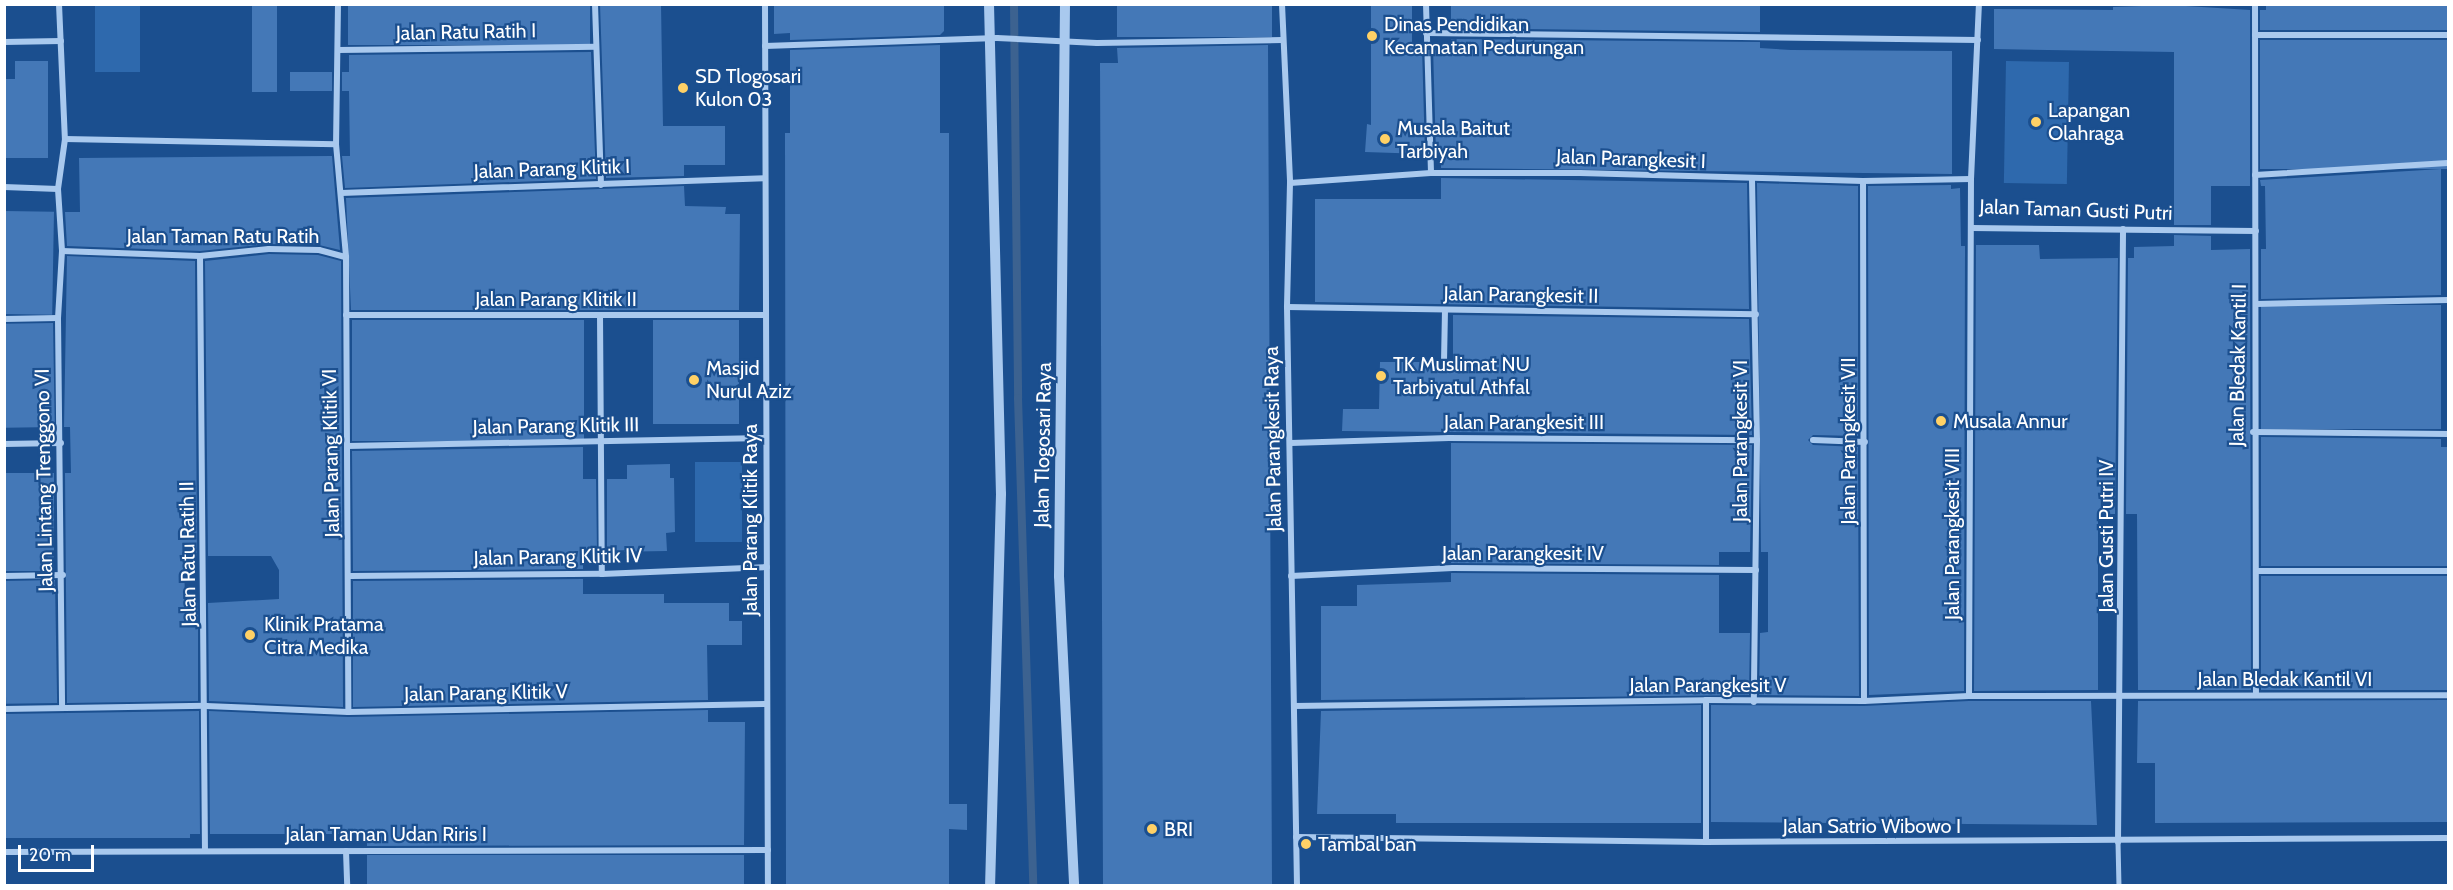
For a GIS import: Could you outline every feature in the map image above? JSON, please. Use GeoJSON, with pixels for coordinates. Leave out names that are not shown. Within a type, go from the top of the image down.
{"type":"FeatureCollection","features":[{"type":"Feature","properties":{"kind":"street","name":"Jalan Lintang Trenggono VI"},"geometry":{"type":"LineString","coordinates":[[59,4],[65,139],[58,189],[62,251],[58,318],[63,575],[62,708]]}},
{"type":"Feature","properties":{"kind":"street","name":"Jalan Parang Klitik VI"},"geometry":{"type":"LineString","coordinates":[[338,4],[336,144],[346,258],[346,446],[350,576],[348,712]]}},
{"type":"Feature","properties":{"kind":"street"},"geometry":{"type":"LineString","coordinates":[[595,4],[594,47],[600,185]]}},
{"type":"Feature","properties":{"kind":"street","name":"Jalan Parang Klitik Raya"},"geometry":{"type":"LineString","coordinates":[[765,4],[768,885]]}},
{"type":"Feature","properties":{"kind":"street","name":"Jalan Tlogosari Raya"},"geometry":{"type":"LineString","coordinates":[[989,4],[993,38],[1001,494],[990,885]]}},
{"type":"Feature","properties":{"kind":"street","name":"Jalan Tlogosari Raya"},"geometry":{"type":"LineString","coordinates":[[1065,4],[1061,38],[1059,576],[1074,885]]}},
{"type":"Feature","properties":{"kind":"street","name":"Jalan Parangkesit Raya"},"geometry":{"type":"LineString","coordinates":[[1282,4],[1290,183],[1287,307],[1297,885]]}},
{"type":"Feature","properties":{"kind":"street"},"geometry":{"type":"LineString","coordinates":[[1426,4],[1431,173]]}},
{"type":"Feature","properties":{"kind":"street","name":"Jalan Taman Gusti Putri"},"geometry":{"type":"LineString","coordinates":[[1979,4],[1971,179],[1972,228],[2256,231]]}},
{"type":"Feature","properties":{"kind":"street","name":"Jalan Bledak Kantil I"},"geometry":{"type":"LineString","coordinates":[[2255,4],[2256,303],[2253,432],[2256,695]]}},
{"type":"Feature","properties":{"kind":"street"},"geometry":{"type":"LineString","coordinates":[[1426,33],[1978,40]]}},
{"type":"Feature","properties":{"kind":"street"},"geometry":{"type":"LineString","coordinates":[[2255,35],[2448,35]]}},
{"type":"Feature","properties":{"kind":"street"},"geometry":{"type":"LineString","coordinates":[[765,46],[993,38],[1061,38],[1097,43],[1282,40]]}},
{"type":"Feature","properties":{"kind":"street"},"geometry":{"type":"LineString","coordinates":[[4,42],[61,41]]}},
{"type":"Feature","properties":{"kind":"street","name":"Jalan Ratu Ratih I"},"geometry":{"type":"LineString","coordinates":[[338,50],[594,47]]}},
{"type":"Feature","properties":{"kind":"street"},"geometry":{"type":"LineString","coordinates":[[65,139],[336,144]]}},
{"type":"Feature","properties":{"kind":"street"},"geometry":{"type":"LineString","coordinates":[[2255,175],[2448,164]]}},
{"type":"Feature","properties":{"kind":"street","name":"Jalan Parangkesit I"},"geometry":{"type":"LineString","coordinates":[[1290,183],[1431,173],[1580,173],[1752,180],[1971,179]]}},
{"type":"Feature","properties":{"kind":"street","name":"Jalan Parang Klitik I"},"geometry":{"type":"LineString","coordinates":[[341,193],[765,178]]}},
{"type":"Feature","properties":{"kind":"street","name":"Jalan Parangkesit VI"},"geometry":{"type":"LineString","coordinates":[[1752,180],[1757,440],[1754,702]]}},
{"type":"Feature","properties":{"kind":"street","name":"Jalan Parangkesit VII"},"geometry":{"type":"LineString","coordinates":[[1863,181],[1864,701]]}},
{"type":"Feature","properties":{"kind":"street"},"geometry":{"type":"LineString","coordinates":[[4,187],[58,189]]}},
{"type":"Feature","properties":{"kind":"street","name":"Jalan Parangkesit VIII"},"geometry":{"type":"LineString","coordinates":[[1969,696],[1972,228]]}},
{"type":"Feature","properties":{"kind":"street","name":"Jalan Gusti Putri IV"},"geometry":{"type":"LineString","coordinates":[[2118,842],[2122,697],[2122,229]]}},
{"type":"Feature","properties":{"kind":"street","name":"Jalan Taman Ratu Ratih"},"geometry":{"type":"LineString","coordinates":[[62,251],[200,256],[269,249],[319,250],[346,258]]}},
{"type":"Feature","properties":{"kind":"street","name":"Jalan Ratu Ratih II"},"geometry":{"type":"LineString","coordinates":[[200,256],[206,706],[205,851]]}},
{"type":"Feature","properties":{"kind":"street"},"geometry":{"type":"LineString","coordinates":[[2256,303],[2448,300]]}},
{"type":"Feature","properties":{"kind":"street","name":"Jalan Parangkesit II"},"geometry":{"type":"LineString","coordinates":[[1287,307],[1756,314]]}},
{"type":"Feature","properties":{"kind":"street"},"geometry":{"type":"LineString","coordinates":[[1444,362],[1445,310]]}},
{"type":"Feature","properties":{"kind":"street","name":"Jalan Parang Klitik II"},"geometry":{"type":"LineString","coordinates":[[346,315],[766,315]]}},
{"type":"Feature","properties":{"kind":"street"},"geometry":{"type":"LineString","coordinates":[[600,315],[602,574]]}},
{"type":"Feature","properties":{"kind":"street"},"geometry":{"type":"LineString","coordinates":[[4,319],[58,318]]}},
{"type":"Feature","properties":{"kind":"street"},"geometry":{"type":"LineString","coordinates":[[2253,432],[2448,434]]}},
{"type":"Feature","properties":{"kind":"street","name":"Jalan Parang Klitik III"},"geometry":{"type":"LineString","coordinates":[[346,446],[766,438]]}},
{"type":"Feature","properties":{"kind":"street","name":"Jalan Parangkesit III"},"geometry":{"type":"LineString","coordinates":[[1291,443],[1449,438],[1757,440]]}},
{"type":"Feature","properties":{"kind":"street"},"geometry":{"type":"LineString","coordinates":[[1813,440],[1865,442]]}},
{"type":"Feature","properties":{"kind":"street"},"geometry":{"type":"LineString","coordinates":[[4,444],[61,443]]}},
{"type":"Feature","properties":{"kind":"street","name":"Jalan Parang Klitik IV"},"geometry":{"type":"LineString","coordinates":[[350,576],[602,574],[767,567]]}},
{"type":"Feature","properties":{"kind":"street","name":"Jalan Parangkesit IV"},"geometry":{"type":"LineString","coordinates":[[1291,576],[1453,568],[1756,570]]}},
{"type":"Feature","properties":{"kind":"street"},"geometry":{"type":"LineString","coordinates":[[2256,571],[2448,571]]}},
{"type":"Feature","properties":{"kind":"street"},"geometry":{"type":"LineString","coordinates":[[4,576],[63,575]]}},
{"type":"Feature","properties":{"kind":"street","name":"Jalan Bledak Kantil VI"},"geometry":{"type":"LineString","coordinates":[[2122,697],[2448,695]]}},
{"type":"Feature","properties":{"kind":"street","name":"Jalan Parangkesit V"},"geometry":{"type":"LineString","coordinates":[[1294,706],[1706,700],[1864,701],[1969,696],[2122,697]]}},
{"type":"Feature","properties":{"kind":"street"},"geometry":{"type":"LineString","coordinates":[[1706,700],[1706,842]]}},
{"type":"Feature","properties":{"kind":"street","name":"Jalan Parang Klitik V"},"geometry":{"type":"LineString","coordinates":[[4,709],[206,706],[348,712],[767,704]]}},
{"type":"Feature","properties":{"kind":"street","name":"Jalan Satrio Wibowo I"},"geometry":{"type":"LineString","coordinates":[[1296,837],[1706,842],[2118,842],[2448,838]]}},
{"type":"Feature","properties":{"kind":"street","name":"Jalan Taman Udan Riris I"},"geometry":{"type":"LineString","coordinates":[[4,852],[768,850]]}},
{"type":"Feature","properties":{"kind":"street"},"geometry":{"type":"LineString","coordinates":[[346,851],[347,885]]}},
{"type":"Feature","properties":{"kind":"lane"},"geometry":{"type":"LineString","coordinates":[[2118,842],[2119,885]]}},
{"type":"Feature","properties":{"kind":"shaded area"},"geometry":{"type":"Polygon","coordinates":[[[95,5],[140,5],[140,72],[95,72],[95,5]]]}},
{"type":"Feature","properties":{"kind":"shaded area","name":"Lapangan Olahraga"},"geometry":{"type":"Polygon","coordinates":[[[2006,61],[2069,62],[2067,184],[2004,183],[2006,61]]]}},
{"type":"Feature","properties":{"kind":"shaded area"},"geometry":{"type":"Polygon","coordinates":[[[695,462],[742,462],[742,542],[695,542],[695,462]]]}},
{"type":"Feature","properties":{"kind":"building"},"geometry":{"type":"Polygon","coordinates":[[[252,4],[277,4],[277,92],[252,92],[252,4]]]}},
{"type":"Feature","properties":{"kind":"building"},"geometry":{"type":"Polygon","coordinates":[[[348,4],[590,4],[590,45],[348,45],[348,4]]]}},
{"type":"Feature","properties":{"kind":"building"},"geometry":{"type":"Polygon","coordinates":[[[600,4],[661,4],[663,126],[725,126],[725,165],[684,165],[684,176],[606,178],[600,4]]]}},
{"type":"Feature","properties":{"kind":"building"},"geometry":{"type":"Polygon","coordinates":[[[774,4],[944,4],[944,31],[940,35],[790,40],[790,33],[774,34],[774,4]]]}},
{"type":"Feature","properties":{"kind":"building"},"geometry":{"type":"Polygon","coordinates":[[[1117,4],[1272,4],[1272,37],[1117,37],[1117,4]]]}},
{"type":"Feature","properties":{"kind":"building"},"geometry":{"type":"Polygon","coordinates":[[[1371,4],[1412,4],[1412,47],[1422,47],[1425,154],[1365,152],[1367,124],[1371,125],[1371,4]]]}},
{"type":"Feature","properties":{"kind":"building"},"geometry":{"type":"Polygon","coordinates":[[[1451,4],[1760,4],[1760,32],[1451,28],[1451,4]]]}},
{"type":"Feature","properties":{"kind":"building"},"geometry":{"type":"Polygon","coordinates":[[[2266,4],[2448,4],[2448,30],[2260,30],[2260,10],[2266,10],[2266,4]]]}},
{"type":"Feature","properties":{"kind":"building"},"geometry":{"type":"Polygon","coordinates":[[[2170,5],[2250,10],[2250,186],[2211,186],[2211,225],[2174,225],[2174,52],[1994,49],[1994,9],[2113,10],[2113,7],[2170,5]]]}},
{"type":"Feature","properties":{"kind":"building"},"geometry":{"type":"Polygon","coordinates":[[[1451,39],[1760,42],[1760,48],[1791,50],[1952,51],[1952,174],[1441,168],[1441,154],[1436,154],[1433,47],[1451,47],[1451,39]]]}},
{"type":"Feature","properties":{"kind":"building"},"geometry":{"type":"Polygon","coordinates":[[[2260,40],[2448,40],[2448,169],[2260,169],[2260,40]]]}},
{"type":"Feature","properties":{"kind":"building"},"geometry":{"type":"Polygon","coordinates":[[[940,45],[940,133],[949,133],[949,804],[967,804],[967,830],[949,829],[949,885],[786,885],[785,133],[790,133],[790,50],[940,45]]]}},
{"type":"Feature","properties":{"kind":"building"},"geometry":{"type":"Polygon","coordinates":[[[1268,45],[1272,885],[1103,885],[1100,63],[1118,63],[1117,48],[1268,45]]]}},
{"type":"Feature","properties":{"kind":"building"},"geometry":{"type":"Polygon","coordinates":[[[591,52],[596,179],[345,188],[342,156],[350,156],[349,91],[342,91],[342,72],[349,72],[349,55],[591,52]]]}},
{"type":"Feature","properties":{"kind":"building"},"geometry":{"type":"Polygon","coordinates":[[[15,61],[48,61],[48,158],[4,158],[4,79],[15,79],[15,61]]]}},
{"type":"Feature","properties":{"kind":"building"},"geometry":{"type":"Polygon","coordinates":[[[290,72],[332,72],[332,91],[290,91],[290,72]]]}},
{"type":"Feature","properties":{"kind":"building"},"geometry":{"type":"Polygon","coordinates":[[[332,156],[340,250],[319,245],[269,244],[200,251],[67,246],[65,212],[80,212],[79,158],[332,156]]]}},
{"type":"Feature","properties":{"kind":"building"},"geometry":{"type":"Polygon","coordinates":[[[2441,169],[2441,295],[2261,299],[2261,249],[2266,249],[2265,186],[2261,186],[2260,180],[2441,169]]]}},
{"type":"Feature","properties":{"kind":"building"},"geometry":{"type":"Polygon","coordinates":[[[1441,178],[1747,183],[1749,309],[1315,302],[1315,199],[1441,199],[1441,178]]]}},
{"type":"Feature","properties":{"kind":"building"},"geometry":{"type":"Polygon","coordinates":[[[1757,183],[1858,186],[1858,436],[1813,435],[1808,440],[1813,445],[1858,447],[1859,696],[1759,695],[1760,633],[1768,632],[1768,552],[1761,552],[1757,183]]]}},
{"type":"Feature","properties":{"kind":"building"},"geometry":{"type":"Polygon","coordinates":[[[1951,185],[1951,189],[1960,188],[1961,246],[1965,246],[1964,691],[1869,695],[1868,186],[1951,185]]]}},
{"type":"Feature","properties":{"kind":"building"},"geometry":{"type":"Polygon","coordinates":[[[684,186],[685,206],[726,207],[725,214],[740,214],[739,310],[351,310],[346,198],[684,186]]]}},
{"type":"Feature","properties":{"kind":"building"},"geometry":{"type":"Polygon","coordinates":[[[4,211],[54,212],[52,315],[4,314],[4,211]]]}},
{"type":"Feature","properties":{"kind":"building"},"geometry":{"type":"Polygon","coordinates":[[[2174,235],[2211,236],[2211,250],[2250,249],[2251,690],[2138,690],[2137,514],[2126,514],[2128,258],[2134,258],[2134,247],[2174,246],[2174,235]]]}},
{"type":"Feature","properties":{"kind":"building"},"geometry":{"type":"Polygon","coordinates":[[[1976,245],[2039,245],[2040,259],[2118,258],[2115,514],[2098,514],[2098,690],[1974,691],[1976,245]]]}},
{"type":"Feature","properties":{"kind":"building"},"geometry":{"type":"Polygon","coordinates":[[[269,254],[318,255],[341,261],[343,707],[209,701],[208,603],[279,599],[279,570],[271,556],[208,556],[205,261],[269,254]]]}},
{"type":"Feature","properties":{"kind":"building"},"geometry":{"type":"Polygon","coordinates":[[[67,256],[195,261],[197,556],[184,557],[185,603],[198,603],[198,701],[67,703],[65,473],[71,473],[70,427],[64,427],[67,256]]]}},
{"type":"Feature","properties":{"kind":"building"},"geometry":{"type":"Polygon","coordinates":[[[2261,305],[2441,305],[2441,429],[2261,429],[2261,305]]]}},
{"type":"Feature","properties":{"kind":"building"},"geometry":{"type":"Polygon","coordinates":[[[1453,315],[1749,319],[1752,435],[1342,431],[1343,409],[1379,409],[1380,362],[1439,362],[1444,367],[1453,362],[1453,315]]]}},
{"type":"Feature","properties":{"kind":"building"},"geometry":{"type":"Polygon","coordinates":[[[352,320],[584,320],[584,441],[352,441],[352,320]]]}},
{"type":"Feature","properties":{"kind":"building","name":"Masjid Nurul Aziz"},"geometry":{"type":"Polygon","coordinates":[[[653,320],[739,320],[739,424],[653,424],[653,320]]]}},
{"type":"Feature","properties":{"kind":"building"},"geometry":{"type":"Polygon","coordinates":[[[53,323],[55,427],[6,428],[4,324],[53,323]]]}},
{"type":"Feature","properties":{"kind":"building"},"geometry":{"type":"Polygon","coordinates":[[[2261,437],[2441,439],[2441,447],[2448,447],[2448,566],[2261,566],[2261,437]]]}},
{"type":"Feature","properties":{"kind":"building"},"geometry":{"type":"Polygon","coordinates":[[[1451,443],[1752,445],[1750,552],[1719,552],[1719,565],[1451,563],[1451,443]]]}},
{"type":"Feature","properties":{"kind":"building"},"geometry":{"type":"Polygon","coordinates":[[[583,447],[583,479],[596,479],[597,552],[583,552],[583,569],[353,571],[352,451],[583,447]]]}},
{"type":"Feature","properties":{"kind":"building"},"geometry":{"type":"Polygon","coordinates":[[[670,464],[670,478],[674,478],[675,532],[666,533],[667,551],[607,552],[607,479],[627,479],[627,465],[670,464]]]}},
{"type":"Feature","properties":{"kind":"building"},"geometry":{"type":"Polygon","coordinates":[[[4,473],[54,473],[54,571],[4,571],[4,473]]]}},
{"type":"Feature","properties":{"kind":"building"},"geometry":{"type":"Polygon","coordinates":[[[1451,573],[1719,575],[1719,633],[1750,633],[1749,695],[1321,700],[1321,606],[1357,606],[1357,585],[1451,582],[1451,573]]]}},
{"type":"Feature","properties":{"kind":"building"},"geometry":{"type":"Polygon","coordinates":[[[2261,576],[2448,576],[2448,690],[2261,690],[2261,576]]]}},
{"type":"Feature","properties":{"kind":"building"},"geometry":{"type":"Polygon","coordinates":[[[583,579],[583,594],[664,594],[664,603],[729,603],[729,621],[742,621],[742,645],[707,645],[708,700],[353,707],[353,581],[583,579]]]}},
{"type":"Feature","properties":{"kind":"building"},"geometry":{"type":"Polygon","coordinates":[[[55,580],[57,703],[6,704],[4,581],[55,580]]]}},
{"type":"Feature","properties":{"kind":"building"},"geometry":{"type":"Polygon","coordinates":[[[2448,700],[2448,822],[2155,823],[2155,763],[2137,763],[2138,701],[2448,700]]]}},
{"type":"Feature","properties":{"kind":"building"},"geometry":{"type":"Polygon","coordinates":[[[1969,701],[2091,701],[2097,825],[1711,822],[1711,705],[1864,706],[1969,701]]]}},
{"type":"Feature","properties":{"kind":"building"},"geometry":{"type":"Polygon","coordinates":[[[1701,705],[1701,823],[1396,823],[1396,814],[1317,814],[1321,711],[1701,705]]]}},
{"type":"Feature","properties":{"kind":"building"},"geometry":{"type":"Polygon","coordinates":[[[708,710],[708,722],[745,722],[744,845],[367,846],[367,834],[210,834],[209,711],[348,717],[708,710]]]}},
{"type":"Feature","properties":{"kind":"building"},"geometry":{"type":"Polygon","coordinates":[[[199,711],[200,834],[190,834],[190,838],[4,838],[4,714],[199,711]]]}},
{"type":"Feature","properties":{"kind":"building"},"geometry":{"type":"Polygon","coordinates":[[[367,855],[744,855],[744,885],[367,885],[367,855]]]}},
{"type":"Feature","properties":{"kind":"waterway"},"geometry":{"type":"LineString","coordinates":[[1014,4],[1018,398],[1033,886]]}},
{"type":"Feature","properties":{"kind":"place","name":"Dinas Pendidikan Kecamatan Pedurungan"},"geometry":{"type":"Point","coordinates":[1372,36]}},
{"type":"Feature","properties":{"kind":"place","name":"SD Tlogosari Kulon 03"},"geometry":{"type":"Point","coordinates":[683,88]}},
{"type":"Feature","properties":{"kind":"place","name":"Lapangan Olahraga"},"geometry":{"type":"Point","coordinates":[2036,122]}},
{"type":"Feature","properties":{"kind":"place","name":"Musala Baitut Tarbiyah"},"geometry":{"type":"Point","coordinates":[1385,139]}},
{"type":"Feature","properties":{"kind":"place","name":"TK Muslimat NU Tarbiyatul Athfal"},"geometry":{"type":"Point","coordinates":[1381,376]}},
{"type":"Feature","properties":{"kind":"place","name":"Masjid Nurul Aziz"},"geometry":{"type":"Point","coordinates":[694,380]}},
{"type":"Feature","properties":{"kind":"place","name":"Musala Annur"},"geometry":{"type":"Point","coordinates":[1941,421]}},
{"type":"Feature","properties":{"kind":"place","name":"Klinik Pratama Citra Medika"},"geometry":{"type":"Point","coordinates":[250,635]}},
{"type":"Feature","properties":{"kind":"place","name":"BRI"},"geometry":{"type":"Point","coordinates":[1152,829]}},
{"type":"Feature","properties":{"kind":"place","name":"Tambal ban"},"geometry":{"type":"Point","coordinates":[1306,844]}}]}
